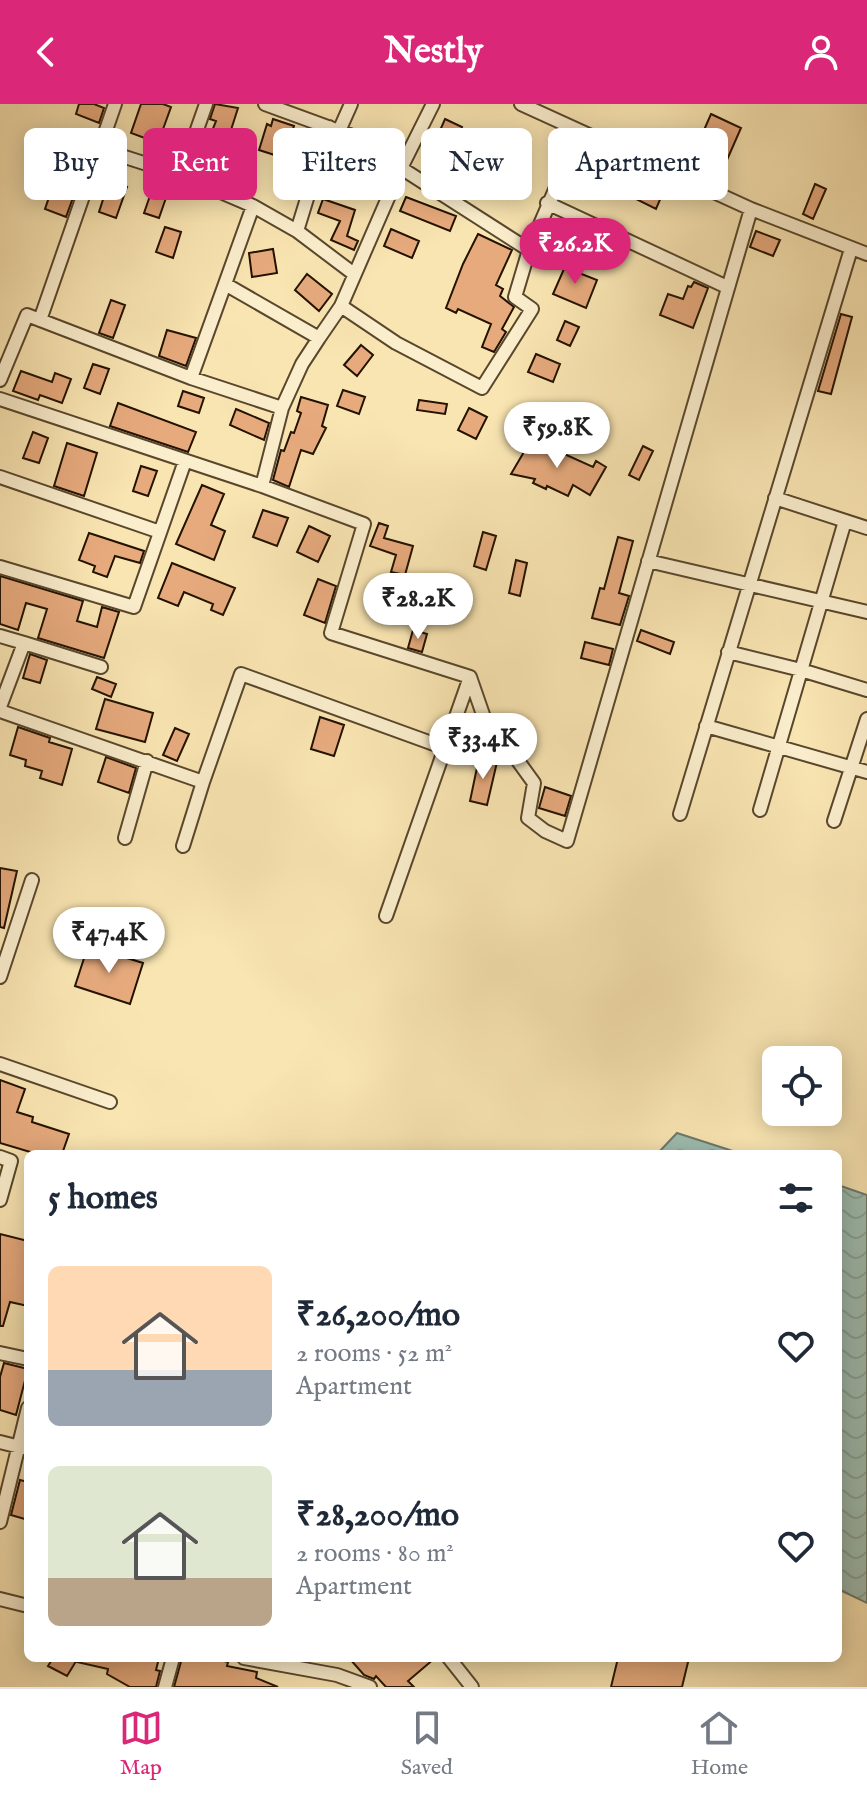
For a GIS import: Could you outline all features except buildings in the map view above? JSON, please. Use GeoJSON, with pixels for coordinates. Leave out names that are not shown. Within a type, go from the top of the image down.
{"type":"FeatureCollection","features":[{"type":"Feature","properties":{"kind":"street"},"geometry":{"type":"LineString","coordinates":[[107,128],[115,104]]}},
{"type":"Feature","properties":{"kind":"street"},"geometry":{"type":"LineString","coordinates":[[198,128],[206,104]]}},
{"type":"Feature","properties":{"kind":"street"},"geometry":{"type":"LineString","coordinates":[[266,104],[331,128]]}},
{"type":"Feature","properties":{"kind":"street"},"geometry":{"type":"LineString","coordinates":[[335,128],[351,104]]}},
{"type":"Feature","properties":{"kind":"street"},"geometry":{"type":"LineString","coordinates":[[405,160],[433,104]]}},
{"type":"Feature","properties":{"kind":"street"},"geometry":{"type":"LineString","coordinates":[[521,104],[572,128]]}},
{"type":"Feature","properties":{"kind":"street"},"geometry":{"type":"LineString","coordinates":[[405,163],[529,250]]}},
{"type":"Feature","properties":{"kind":"street"},"geometry":{"type":"LineString","coordinates":[[728,199],[867,254]]}},
{"type":"Feature","properties":{"kind":"street"},"geometry":{"type":"LineString","coordinates":[[40,320],[82,200]]}},
{"type":"Feature","properties":{"kind":"street"},"geometry":{"type":"LineString","coordinates":[[239,200],[297,231],[354,274]]}},
{"type":"Feature","properties":{"kind":"street"},"geometry":{"type":"LineString","coordinates":[[297,231],[308,200]]}},
{"type":"Feature","properties":{"kind":"street"},"geometry":{"type":"LineString","coordinates":[[262,486],[282,408],[302,364],[341,306],[387,200]]}},
{"type":"Feature","properties":{"kind":"street"},"geometry":{"type":"LineString","coordinates":[[341,306],[396,343],[482,388],[532,309],[515,297],[548,200]]}},
{"type":"Feature","properties":{"kind":"street"},"geometry":{"type":"LineString","coordinates":[[547,203],[727,287]]}},
{"type":"Feature","properties":{"kind":"street"},"geometry":{"type":"LineString","coordinates":[[191,378],[253,206]]}},
{"type":"Feature","properties":{"kind":"street"},"geometry":{"type":"LineString","coordinates":[[470,677],[488,729],[513,754],[534,783],[528,818],[545,831],[567,841],[751,209]]}},
{"type":"Feature","properties":{"kind":"street"},"geometry":{"type":"LineString","coordinates":[[680,814],[851,249]]}},
{"type":"Feature","properties":{"kind":"street"},"geometry":{"type":"LineString","coordinates":[[225,284],[319,338]]}},
{"type":"Feature","properties":{"kind":"street"},"geometry":{"type":"LineString","coordinates":[[0,380],[27,315],[191,378],[282,408]]}},
{"type":"Feature","properties":{"kind":"street"},"geometry":{"type":"LineString","coordinates":[[0,399],[262,486],[364,524],[331,633],[470,677]]}},
{"type":"Feature","properties":{"kind":"street"},"geometry":{"type":"LineString","coordinates":[[0,567],[134,607],[185,461]]}},
{"type":"Feature","properties":{"kind":"street"},"geometry":{"type":"LineString","coordinates":[[0,477],[160,532]]}},
{"type":"Feature","properties":{"kind":"street"},"geometry":{"type":"LineString","coordinates":[[775,498],[867,528]]}},
{"type":"Feature","properties":{"kind":"street"},"geometry":{"type":"LineString","coordinates":[[760,810],[845,521]]}},
{"type":"Feature","properties":{"kind":"street"},"geometry":{"type":"LineString","coordinates":[[648,561],[867,612]]}},
{"type":"Feature","properties":{"kind":"street"},"geometry":{"type":"LineString","coordinates":[[0,636],[101,667]]}},
{"type":"Feature","properties":{"kind":"street"},"geometry":{"type":"LineString","coordinates":[[24,643],[0,709],[203,782]]}},
{"type":"Feature","properties":{"kind":"street"},"geometry":{"type":"LineString","coordinates":[[728,652],[867,690]]}},
{"type":"Feature","properties":{"kind":"street"},"geometry":{"type":"LineString","coordinates":[[183,846],[241,674],[445,748]]}},
{"type":"Feature","properties":{"kind":"street"},"geometry":{"type":"LineString","coordinates":[[386,916],[470,677]]}},
{"type":"Feature","properties":{"kind":"street"},"geometry":{"type":"LineString","coordinates":[[834,821],[867,719]]}},
{"type":"Feature","properties":{"kind":"street"},"geometry":{"type":"LineString","coordinates":[[706,726],[867,772]]}},
{"type":"Feature","properties":{"kind":"street"},"geometry":{"type":"LineString","coordinates":[[125,838],[147,761]]}},
{"type":"Feature","properties":{"kind":"street"},"geometry":{"type":"LineString","coordinates":[[0,977],[2,961],[32,880]]}},
{"type":"Feature","properties":{"kind":"street"},"geometry":{"type":"LineString","coordinates":[[0,1064],[110,1102]]}},
{"type":"Feature","properties":{"kind":"street"},"geometry":{"type":"LineString","coordinates":[[0,1157],[11,1161],[0,1200]]}},
{"type":"Feature","properties":{"kind":"street"},"geometry":{"type":"LineString","coordinates":[[0,1353],[24,1358]]}},
{"type":"Feature","properties":{"kind":"street"},"geometry":{"type":"LineString","coordinates":[[0,1442],[23,1448],[0,1522]]}},
{"type":"Feature","properties":{"kind":"street"},"geometry":{"type":"LineString","coordinates":[[0,1599],[24,1605]]}},
{"type":"Feature","properties":{"kind":"street"},"geometry":{"type":"LineString","coordinates":[[165,1687],[172,1662]]}},
{"type":"Feature","properties":{"kind":"street"},"geometry":{"type":"LineString","coordinates":[[266,1662],[337,1675],[370,1687]]}},
{"type":"Feature","properties":{"kind":"street"},"geometry":{"type":"LineString","coordinates":[[452,1662],[472,1687]]}},
{"type":"Feature","properties":{"kind":"water"},"geometry":{"type":"Polygon","coordinates":[[[677,1133],[730,1150],[661,1150],[677,1133]]]}},
{"type":"Feature","properties":{"kind":"water"},"geometry":{"type":"Polygon","coordinates":[[[842,1186],[867,1195],[867,1603],[842,1591],[842,1186]]]}}]}
